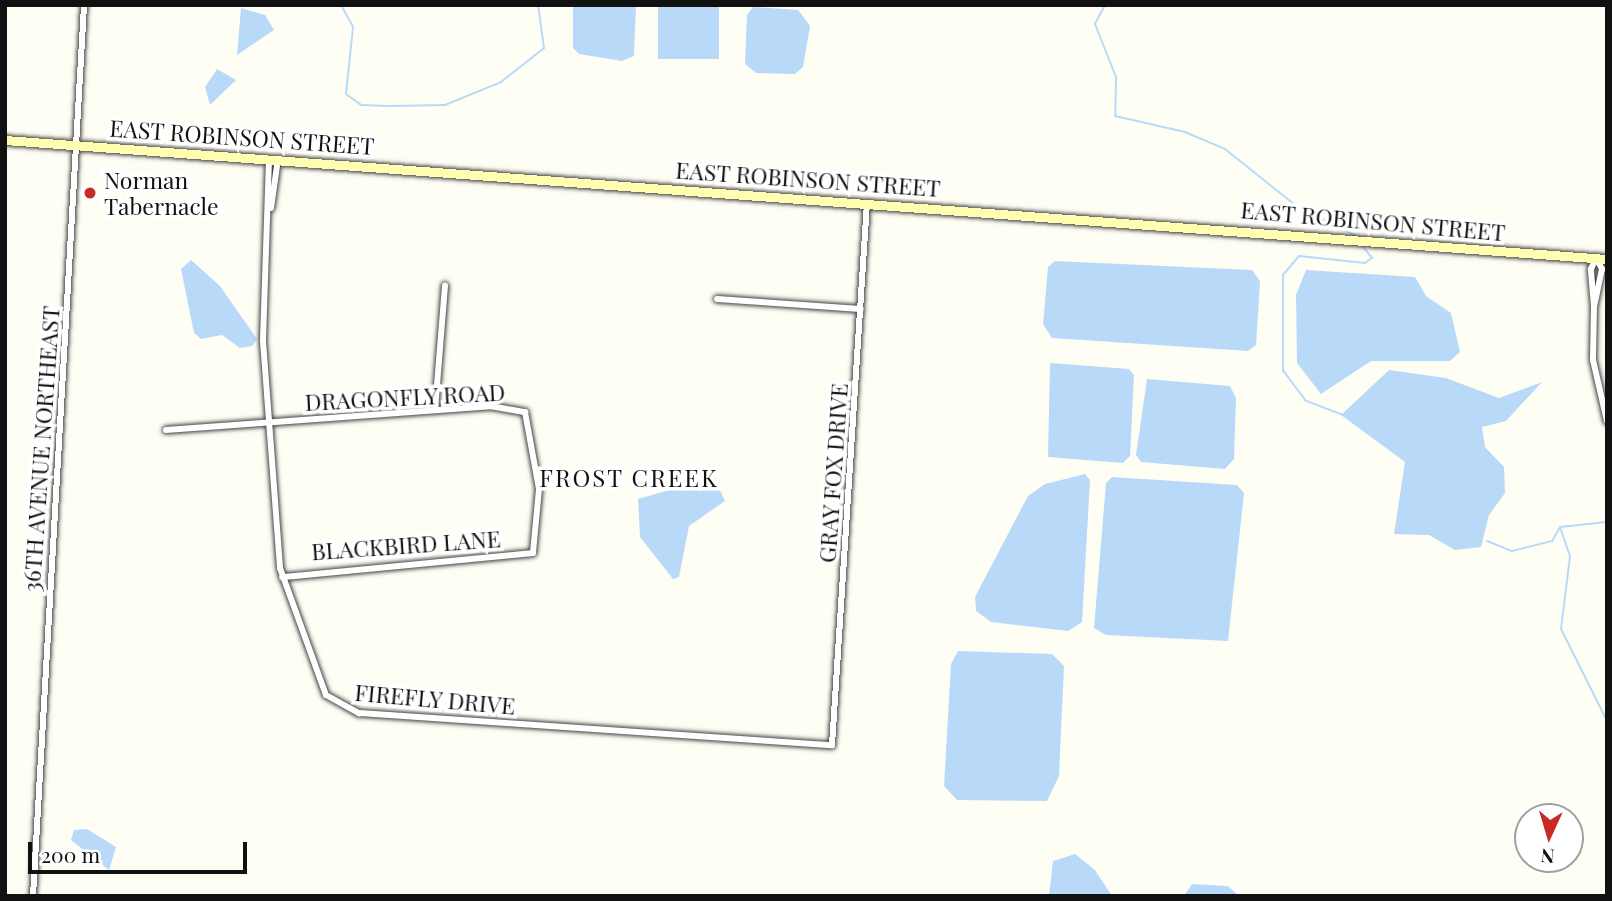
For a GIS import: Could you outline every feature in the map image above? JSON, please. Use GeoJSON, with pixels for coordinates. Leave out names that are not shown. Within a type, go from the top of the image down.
{"type":"FeatureCollection","features":[{"type":"Feature","properties":{"kind":"street","name":"36TH AVENUE NORTHEAST"},"geometry":{"type":"LineString","coordinates":[[33,896],[84,5]]}},
{"type":"Feature","properties":{"kind":"street","name":"EAST ROBINSON STREET"},"geometry":{"type":"LineString","coordinates":[[5,140],[1602,258]]}},
{"type":"Feature","properties":{"kind":"street","name":"FIREFLY DRIVE"},"geometry":{"type":"LineString","coordinates":[[274,159],[263,330],[282,577],[326,695],[348,712],[832,745]]}},
{"type":"Feature","properties":{"kind":"street","name":"GRAY FOX DRIVE"},"geometry":{"type":"LineString","coordinates":[[832,745],[867,203]]}},
{"type":"Feature","properties":{"kind":"street"},"geometry":{"type":"LineString","coordinates":[[1602,258],[1594,306],[1593,360],[1607,421]]}},
{"type":"Feature","properties":{"kind":"street"},"geometry":{"type":"LineString","coordinates":[[435,410],[445,285]]}},
{"type":"Feature","properties":{"kind":"street"},"geometry":{"type":"LineString","coordinates":[[717,299],[861,309]]}},
{"type":"Feature","properties":{"kind":"street","name":"DRAGONFLY ROAD"},"geometry":{"type":"LineString","coordinates":[[166,430],[435,410],[525,411],[540,489],[533,553]]}},
{"type":"Feature","properties":{"kind":"street","name":"BLACKBIRD LANE"},"geometry":{"type":"LineString","coordinates":[[282,577],[533,553]]}},
{"type":"Feature","properties":{"kind":"water"},"geometry":{"type":"Polygon","coordinates":[[[573,5],[636,5],[634,56],[622,61],[579,54],[573,48],[573,5]]]}},
{"type":"Feature","properties":{"kind":"water"},"geometry":{"type":"Polygon","coordinates":[[[658,5],[719,5],[719,59],[658,59],[658,5]]]}},
{"type":"Feature","properties":{"kind":"water"},"geometry":{"type":"Polygon","coordinates":[[[753,7],[798,10],[810,26],[803,67],[795,74],[756,73],[745,64],[747,15],[753,7]]]}},
{"type":"Feature","properties":{"kind":"water"},"geometry":{"type":"Polygon","coordinates":[[[241,8],[265,15],[274,30],[237,55],[241,8]]]}},
{"type":"Feature","properties":{"kind":"water"},"geometry":{"type":"Polygon","coordinates":[[[217,69],[236,80],[210,105],[205,87],[217,69]]]}},
{"type":"Feature","properties":{"kind":"water"},"geometry":{"type":"Polygon","coordinates":[[[191,260],[220,286],[257,339],[252,346],[240,348],[222,335],[201,339],[194,333],[181,269],[191,260]]]}},
{"type":"Feature","properties":{"kind":"water"},"geometry":{"type":"Polygon","coordinates":[[[1055,261],[1252,270],[1260,281],[1256,345],[1248,351],[1052,338],[1043,324],[1048,267],[1055,261]]]}},
{"type":"Feature","properties":{"kind":"water"},"geometry":{"type":"Polygon","coordinates":[[[1306,270],[1415,277],[1426,296],[1451,313],[1460,352],[1450,361],[1371,361],[1321,394],[1297,363],[1296,295],[1306,270]]]}},
{"type":"Feature","properties":{"kind":"water"},"geometry":{"type":"Polygon","coordinates":[[[1050,363],[1129,369],[1134,375],[1130,456],[1123,463],[1048,457],[1050,363]]]}},
{"type":"Feature","properties":{"kind":"water"},"geometry":{"type":"Polygon","coordinates":[[[1389,370],[1446,378],[1499,398],[1542,382],[1506,421],[1482,427],[1485,447],[1504,467],[1505,493],[1489,515],[1481,547],[1455,550],[1429,535],[1394,534],[1405,462],[1341,415],[1389,370]]]}},
{"type":"Feature","properties":{"kind":"water"},"geometry":{"type":"Polygon","coordinates":[[[1147,379],[1230,386],[1236,398],[1234,459],[1225,469],[1141,462],[1136,455],[1147,379]]]}},
{"type":"Feature","properties":{"kind":"water"},"geometry":{"type":"Polygon","coordinates":[[[1085,474],[1090,480],[1082,622],[1068,631],[991,622],[976,611],[975,597],[1028,496],[1045,484],[1085,474]]]}},
{"type":"Feature","properties":{"kind":"water"},"geometry":{"type":"Polygon","coordinates":[[[714,477],[725,501],[689,526],[679,577],[673,579],[640,537],[638,499],[714,477]]]}},
{"type":"Feature","properties":{"kind":"water"},"geometry":{"type":"Polygon","coordinates":[[[1112,477],[1237,485],[1244,493],[1228,641],[1106,635],[1094,628],[1106,483],[1112,477]]]}},
{"type":"Feature","properties":{"kind":"water"},"geometry":{"type":"Polygon","coordinates":[[[958,651],[1052,654],[1064,666],[1059,776],[1047,801],[957,800],[944,786],[951,664],[958,651]]]}},
{"type":"Feature","properties":{"kind":"water"},"geometry":{"type":"Polygon","coordinates":[[[87,829],[116,847],[109,870],[71,840],[74,830],[87,829]]]}},
{"type":"Feature","properties":{"kind":"water"},"geometry":{"type":"Polygon","coordinates":[[[1075,854],[1095,870],[1112,896],[1049,896],[1053,861],[1075,854]]]}},
{"type":"Feature","properties":{"kind":"water"},"geometry":{"type":"Polygon","coordinates":[[[1192,884],[1228,886],[1239,896],[1184,896],[1192,884]]]}},
{"type":"Feature","properties":{"kind":"waterway"},"geometry":{"type":"LineString","coordinates":[[341,5],[353,27],[346,94],[361,105],[388,106],[445,105],[501,82],[544,48],[538,5]]}},
{"type":"Feature","properties":{"kind":"waterway"},"geometry":{"type":"LineString","coordinates":[[1105,5],[1095,24],[1116,77],[1115,116],[1185,132],[1225,149],[1299,208],[1356,236]]}},
{"type":"Feature","properties":{"kind":"waterway"},"geometry":{"type":"LineString","coordinates":[[1343,415],[1306,401],[1283,371],[1283,275],[1299,256],[1365,263],[1372,258],[1361,244]]}},
{"type":"Feature","properties":{"kind":"waterway"},"geometry":{"type":"LineString","coordinates":[[1487,541],[1512,551],[1552,541],[1560,527],[1607,522]]}},
{"type":"Feature","properties":{"kind":"waterway"},"geometry":{"type":"LineString","coordinates":[[1560,527],[1570,556],[1561,629],[1607,721]]}},
{"type":"Feature","properties":{"kind":"place","name":"Norman Tabernacle"},"geometry":{"type":"Point","coordinates":[90,193]}},
{"type":"Feature","properties":{"kind":"district","name":"FROST CREEK"},"geometry":{"type":"Point","coordinates":[629,478]}}]}
